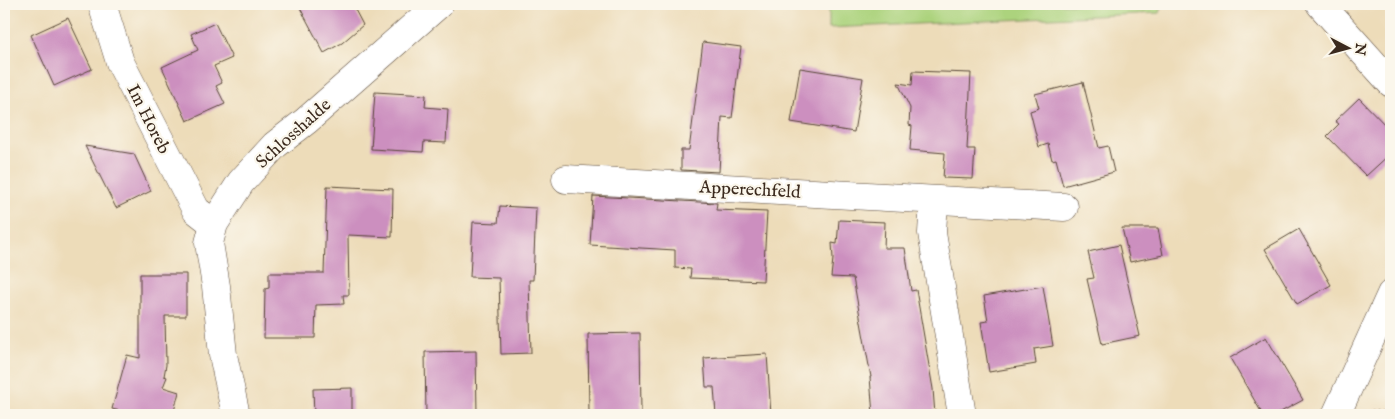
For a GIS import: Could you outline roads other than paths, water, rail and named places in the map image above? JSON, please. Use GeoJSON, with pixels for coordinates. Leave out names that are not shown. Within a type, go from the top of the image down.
{"type":"FeatureCollection","features":[{"type":"Feature","properties":{"kind":"street","name":"Im Horeb"},"geometry":{"type":"LineString","coordinates":[[102,4],[120,62],[196,210],[214,224]]}},
{"type":"Feature","properties":{"kind":"street","name":"Schlosshalde"},"geometry":{"type":"LineString","coordinates":[[236,415],[223,355],[216,286],[209,243],[214,224],[241,182],[275,145],[439,4]]}},
{"type":"Feature","properties":{"kind":"street"},"geometry":{"type":"LineString","coordinates":[[1320,4],[1391,83]]}},
{"type":"Feature","properties":{"kind":"street","name":"Apperechfeld"},"geometry":{"type":"LineString","coordinates":[[566,179],[1064,207]]}},
{"type":"Feature","properties":{"kind":"street"},"geometry":{"type":"LineString","coordinates":[[934,200],[932,233],[962,415]]}},
{"type":"Feature","properties":{"kind":"street"},"geometry":{"type":"LineString","coordinates":[[1336,415],[1391,294]]}}]}
